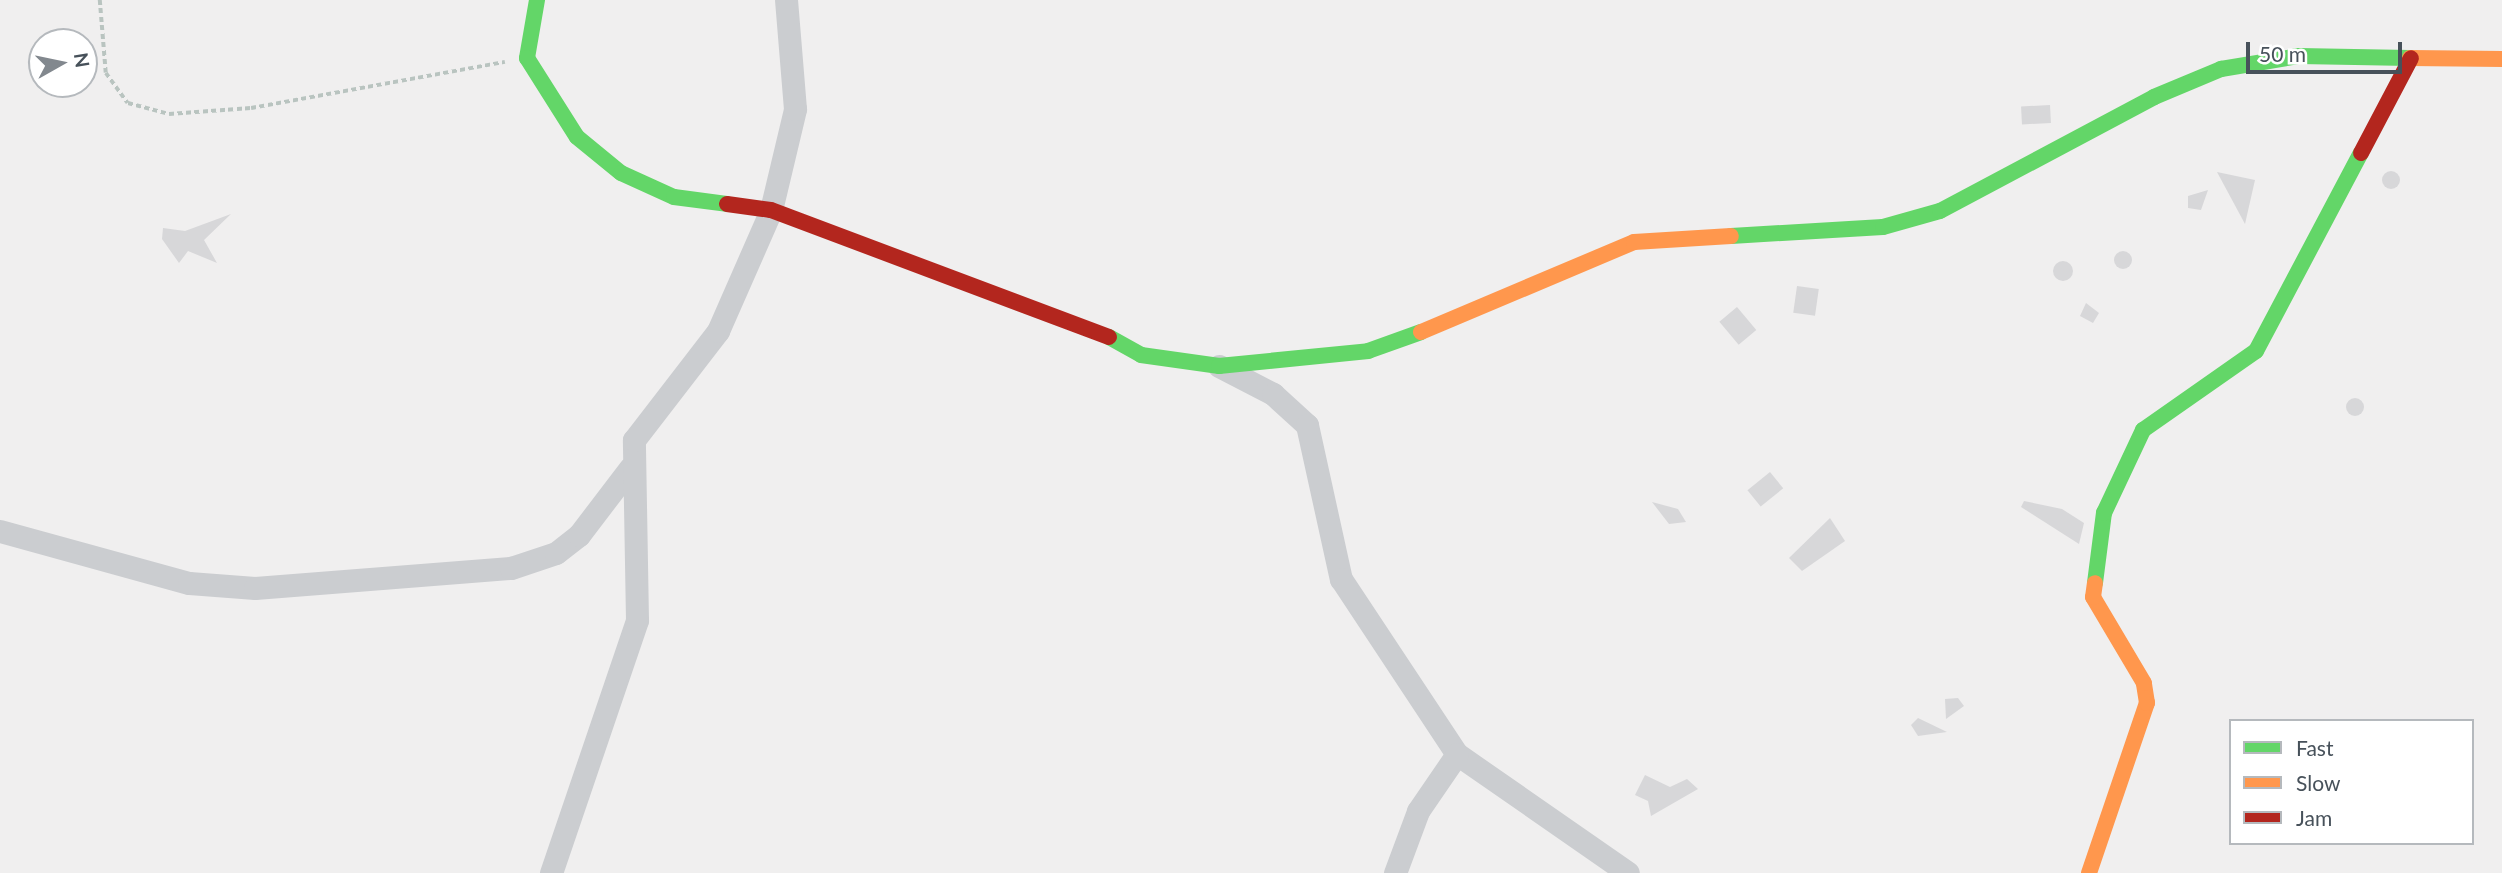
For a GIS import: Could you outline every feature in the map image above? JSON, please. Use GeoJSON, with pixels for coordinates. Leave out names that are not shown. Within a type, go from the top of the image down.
{"type":"FeatureCollection","features":[{"type":"Feature","properties":{"kind":"street"},"geometry":{"type":"LineString","coordinates":[[537,0],[527,58],[577,137],[621,173],[674,197],[771,210],[1086,323],[1141,355],[1219,366],[1368,351],[1462,318],[1634,242],[1883,227],[1940,211],[2154,97],[2221,69],[2299,56],[2502,59]]}},
{"type":"Feature","properties":{"kind":"street"},"geometry":{"type":"LineString","coordinates":[[551,873],[637,620],[630,468],[634,440],[655,407],[718,331],[771,210],[795,109],[786,0]]}},
{"type":"Feature","properties":{"kind":"street"},"geometry":{"type":"LineString","coordinates":[[2089,873],[2147,703],[2144,683],[2093,597],[2104,513],[2143,430],[2256,351],[2411,58]]}},
{"type":"Feature","properties":{"kind":"street"},"geometry":{"type":"LineString","coordinates":[[1219,366],[1273,394],[1307,425],[1341,579],[1457,754],[1628,873]]}},
{"type":"Feature","properties":{"kind":"street"},"geometry":{"type":"LineString","coordinates":[[0,531],[202,584],[255,588],[498,569],[556,553],[579,535],[630,468]]}},
{"type":"Feature","properties":{"kind":"street"},"geometry":{"type":"LineString","coordinates":[[1395,873],[1418,811],[1457,754]]}},
{"type":"Feature","properties":{"kind":"path"},"geometry":{"type":"LineString","coordinates":[[100,0],[106,73],[128,103],[169,114],[251,108],[527,58]]}},
{"type":"Feature","properties":{"kind":"building"},"geometry":{"type":"Polygon","coordinates":[[[2050,105],[2051,123],[2022,124],[2021,107],[2050,105]]]}},
{"type":"Feature","properties":{"kind":"building"},"geometry":{"type":"Polygon","coordinates":[[[2391,171],[2397,174],[2400,180],[2397,186],[2391,189],[2385,186],[2382,180],[2385,174],[2391,171]]]}},
{"type":"Feature","properties":{"kind":"building"},"geometry":{"type":"Polygon","coordinates":[[[2217,172],[2255,180],[2245,224],[2217,172]]]}},
{"type":"Feature","properties":{"kind":"building"},"geometry":{"type":"Polygon","coordinates":[[[2208,190],[2201,210],[2188,208],[2188,196],[2208,190]]]}},
{"type":"Feature","properties":{"kind":"building"},"geometry":{"type":"Polygon","coordinates":[[[231,214],[204,240],[217,263],[188,251],[179,263],[162,239],[163,228],[185,231],[231,214]]]}},
{"type":"Feature","properties":{"kind":"building"},"geometry":{"type":"Polygon","coordinates":[[[2123,251],[2129,254],[2132,260],[2129,266],[2123,269],[2117,266],[2114,260],[2117,254],[2123,251]]]}},
{"type":"Feature","properties":{"kind":"building"},"geometry":{"type":"Polygon","coordinates":[[[2063,261],[2070,264],[2073,271],[2070,278],[2063,281],[2056,278],[2053,271],[2056,264],[2063,261]]]}},
{"type":"Feature","properties":{"kind":"building"},"geometry":{"type":"Polygon","coordinates":[[[1797,286],[1819,289],[1815,316],[1793,313],[1797,286]]]}},
{"type":"Feature","properties":{"kind":"building"},"geometry":{"type":"Polygon","coordinates":[[[2086,303],[2099,313],[2093,323],[2080,316],[2086,303]]]}},
{"type":"Feature","properties":{"kind":"building"},"geometry":{"type":"Polygon","coordinates":[[[1737,307],[1756,330],[1739,345],[1719,322],[1737,307]]]}},
{"type":"Feature","properties":{"kind":"building"},"geometry":{"type":"Polygon","coordinates":[[[2355,398],[2361,401],[2364,407],[2361,413],[2355,416],[2349,413],[2346,407],[2349,401],[2355,398]]]}},
{"type":"Feature","properties":{"kind":"building"},"geometry":{"type":"Polygon","coordinates":[[[1770,472],[1783,488],[1761,507],[1747,490],[1770,472]]]}},
{"type":"Feature","properties":{"kind":"building"},"geometry":{"type":"Polygon","coordinates":[[[2024,501],[2062,509],[2084,523],[2079,544],[2021,507],[2024,501]]]}},
{"type":"Feature","properties":{"kind":"building"},"geometry":{"type":"Polygon","coordinates":[[[1652,502],[1678,509],[1686,522],[1669,524],[1652,502]]]}},
{"type":"Feature","properties":{"kind":"building"},"geometry":{"type":"Polygon","coordinates":[[[1830,518],[1845,541],[1802,571],[1789,558],[1830,518]]]}},
{"type":"Feature","properties":{"kind":"building"},"geometry":{"type":"Polygon","coordinates":[[[1958,698],[1964,706],[1946,719],[1945,699],[1958,698]]]}},
{"type":"Feature","properties":{"kind":"building"},"geometry":{"type":"Polygon","coordinates":[[[1918,718],[1947,732],[1918,736],[1911,725],[1918,718]]]}},
{"type":"Feature","properties":{"kind":"building"},"geometry":{"type":"Polygon","coordinates":[[[1645,775],[1670,787],[1687,779],[1698,789],[1651,816],[1648,801],[1635,795],[1645,775]]]}},
{"type":"Feature","properties":{"kind":"traffic: fast"},"geometry":{"type":"LineString","coordinates":[[537,0],[527,58],[577,137],[621,173],[674,197],[727,204]]}},
{"type":"Feature","properties":{"kind":"traffic: fast"},"geometry":{"type":"LineString","coordinates":[[1731,236],[1883,227],[1940,211],[2154,97],[2221,69],[2299,56],[2410,58]]}},
{"type":"Feature","properties":{"kind":"traffic: fast"},"geometry":{"type":"LineString","coordinates":[[2095,583],[2104,513],[2143,430],[2256,351],[2361,153]]}},
{"type":"Feature","properties":{"kind":"traffic: fast"},"geometry":{"type":"LineString","coordinates":[[1109,337],[1141,355],[1219,366],[1368,351],[1421,332]]}},
{"type":"Feature","properties":{"kind":"traffic: slow"},"geometry":{"type":"LineString","coordinates":[[2410,58],[2502,59]]}},
{"type":"Feature","properties":{"kind":"traffic: slow"},"geometry":{"type":"LineString","coordinates":[[1421,332],[1634,242],[1731,236]]}},
{"type":"Feature","properties":{"kind":"traffic: slow"},"geometry":{"type":"LineString","coordinates":[[2089,873],[2147,703],[2144,683],[2093,597],[2095,583]]}},
{"type":"Feature","properties":{"kind":"traffic: jam"},"geometry":{"type":"LineString","coordinates":[[2361,153],[2411,58]]}},
{"type":"Feature","properties":{"kind":"traffic: jam"},"geometry":{"type":"LineString","coordinates":[[727,204],[771,210],[1109,337]]}}]}
